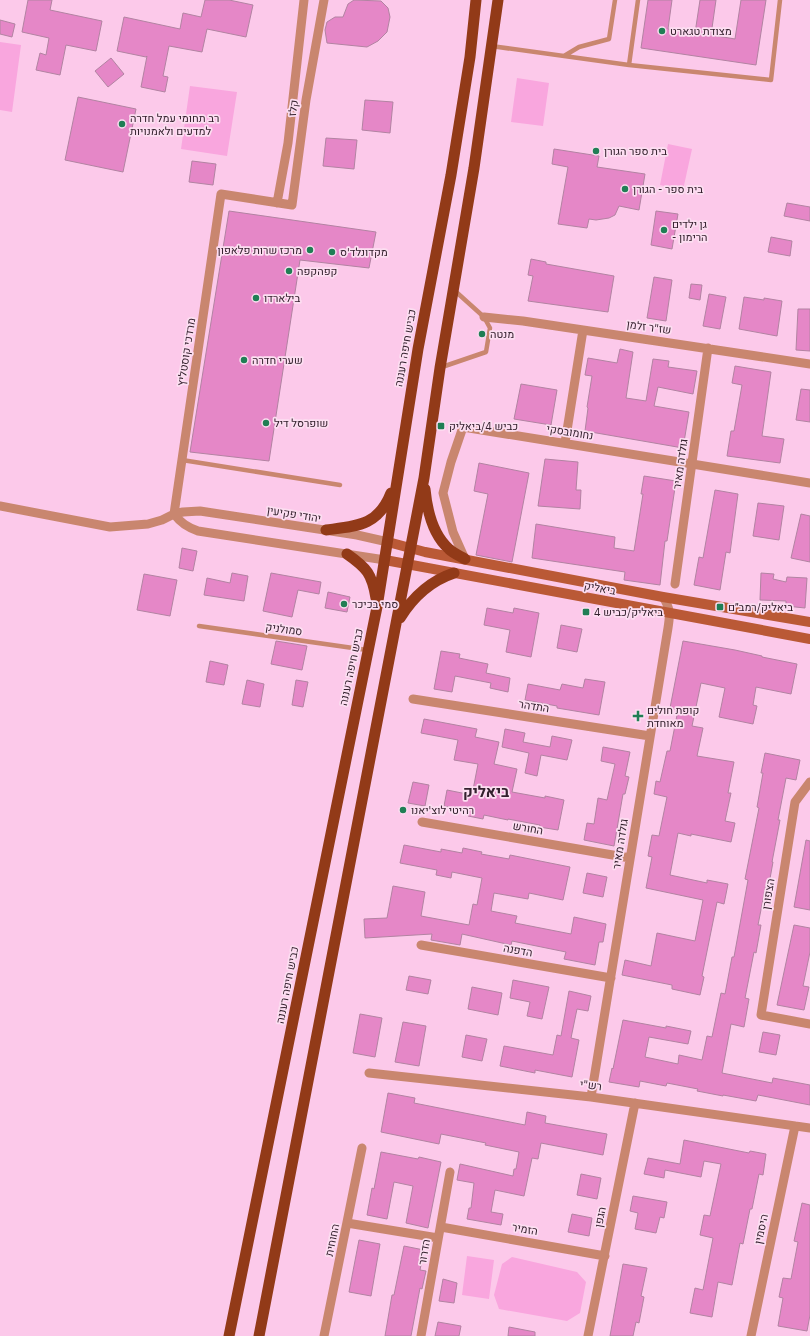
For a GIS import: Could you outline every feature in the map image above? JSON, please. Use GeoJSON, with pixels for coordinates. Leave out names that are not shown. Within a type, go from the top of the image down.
{"type":"FeatureCollection","features":[{"type":"Feature","properties":{"kind":"highway","name":"כביש חיפה רעננה"},"geometry":{"type":"LineString","coordinates":[[229,1336],[367,650],[377,607],[418,349],[451,175],[470,57],[476,0]]}},
{"type":"Feature","properties":{"kind":"highway"},"geometry":{"type":"LineString","coordinates":[[259,1336],[424,478],[440,368],[474,168],[498,0]]}},
{"type":"Feature","properties":{"kind":"highway"},"geometry":{"type":"LineString","coordinates":[[326,530],[361,524],[380,514],[387,504],[397,475]]}},
{"type":"Feature","properties":{"kind":"highway"},"geometry":{"type":"LineString","coordinates":[[424,478],[426,503],[430,519],[438,536],[448,549],[465,559]]}},
{"type":"Feature","properties":{"kind":"highway"},"geometry":{"type":"LineString","coordinates":[[347,554],[366,569],[372,584],[377,607]]}},
{"type":"Feature","properties":{"kind":"highway"},"geometry":{"type":"LineString","coordinates":[[396,624],[407,607],[418,595],[432,583],[454,573]]}},
{"type":"Feature","properties":{"kind":"main road","name":"יהודי פקיעין"},"geometry":{"type":"LineString","coordinates":[[388,542],[410,548]]}},
{"type":"Feature","properties":{"kind":"main road","name":"ביאליק"},"geometry":{"type":"LineString","coordinates":[[410,548],[663,597],[810,622]]}},
{"type":"Feature","properties":{"kind":"main road","name":"ביאליק"},"geometry":{"type":"LineString","coordinates":[[384,560],[810,639]]}},
{"type":"Feature","properties":{"kind":"street","name":"קלז"},"geometry":{"type":"LineString","coordinates":[[277,203],[288,143],[304,0]]}},
{"type":"Feature","properties":{"kind":"street","name":"קלז"},"geometry":{"type":"LineString","coordinates":[[221,194],[292,205],[306,100],[324,0]]}},
{"type":"Feature","properties":{"kind":"street","name":"מרדכי קוסטליץ"},"geometry":{"type":"LineString","coordinates":[[174,514],[221,194]]}},
{"type":"Feature","properties":{"kind":"street","name":"שז\"ר זלמן"},"geometry":{"type":"LineString","coordinates":[[484,317],[523,321],[810,364]]}},
{"type":"Feature","properties":{"kind":"street"},"geometry":{"type":"LineString","coordinates":[[565,443],[583,330]]}},
{"type":"Feature","properties":{"kind":"street","name":"גולדה מאיר"},"geometry":{"type":"LineString","coordinates":[[675,584],[708,348]]}},
{"type":"Feature","properties":{"kind":"street","name":"נחומובסקי"},"geometry":{"type":"LineString","coordinates":[[465,559],[454,532],[443,493],[451,462],[463,427],[810,483]]}},
{"type":"Feature","properties":{"kind":"street","name":"יהודי פקיעין"},"geometry":{"type":"LineString","coordinates":[[0,506],[110,527],[148,524],[162,520],[174,514],[200,511],[326,530],[388,542]]}},
{"type":"Feature","properties":{"kind":"street"},"geometry":{"type":"LineString","coordinates":[[174,514],[180,522],[198,531],[384,560]]}},
{"type":"Feature","properties":{"kind":"street"},"geometry":{"type":"LineString","coordinates":[[663,597],[670,613]]}},
{"type":"Feature","properties":{"kind":"street","name":"גולדה מאיר"},"geometry":{"type":"LineString","coordinates":[[591,1097],[670,613]]}},
{"type":"Feature","properties":{"kind":"street","name":"התדהר"},"geometry":{"type":"LineString","coordinates":[[413,699],[650,736]]}},
{"type":"Feature","properties":{"kind":"street","name":"הצפורן"},"geometry":{"type":"LineString","coordinates":[[810,782],[795,802],[761,1015],[810,1024]]}},
{"type":"Feature","properties":{"kind":"street","name":"החורש"},"geometry":{"type":"LineString","coordinates":[[422,822],[630,858]]}},
{"type":"Feature","properties":{"kind":"street","name":"הדפנה"},"geometry":{"type":"LineString","coordinates":[[421,945],[611,978]]}},
{"type":"Feature","properties":{"kind":"street","name":"רש\"י"},"geometry":{"type":"LineString","coordinates":[[369,1073],[591,1097],[810,1128]]}},
{"type":"Feature","properties":{"kind":"street","name":"הגפן"},"geometry":{"type":"LineString","coordinates":[[588,1336],[635,1103]]}},
{"type":"Feature","properties":{"kind":"street","name":"היסמין"},"geometry":{"type":"LineString","coordinates":[[751,1336],[795,1126]]}},
{"type":"Feature","properties":{"kind":"street","name":"החוחית"},"geometry":{"type":"LineString","coordinates":[[324,1336],[362,1148]]}},
{"type":"Feature","properties":{"kind":"street","name":"הדרור"},"geometry":{"type":"LineString","coordinates":[[421,1336],[450,1172]]}},
{"type":"Feature","properties":{"kind":"street"},"geometry":{"type":"LineString","coordinates":[[347,1223],[438,1238]]}},
{"type":"Feature","properties":{"kind":"street","name":"הזמיר"},"geometry":{"type":"LineString","coordinates":[[440,1227],[605,1256]]}},
{"type":"Feature","properties":{"kind":"lane"},"geometry":{"type":"LineString","coordinates":[[564,56],[579,47],[609,39],[615,0]]}},
{"type":"Feature","properties":{"kind":"lane"},"geometry":{"type":"LineString","coordinates":[[629,65],[638,0]]}},
{"type":"Feature","properties":{"kind":"lane"},"geometry":{"type":"LineString","coordinates":[[491,46],[629,65],[771,80],[780,0]]}},
{"type":"Feature","properties":{"kind":"lane"},"geometry":{"type":"LineString","coordinates":[[440,368],[486,352],[490,328],[484,317],[454,289]]}},
{"type":"Feature","properties":{"kind":"lane"},"geometry":{"type":"LineString","coordinates":[[182,460],[340,485]]}},
{"type":"Feature","properties":{"kind":"lane","name":"סמולניק"},"geometry":{"type":"LineString","coordinates":[[198,626],[367,650]]}},
{"type":"Feature","properties":{"kind":"shaded area"},"geometry":{"type":"Polygon","coordinates":[[[0,42],[21,45],[12,112],[0,110],[0,42]]]}},
{"type":"Feature","properties":{"kind":"shaded area"},"geometry":{"type":"Polygon","coordinates":[[[517,78],[549,83],[543,126],[511,122],[517,78]]]}},
{"type":"Feature","properties":{"kind":"shaded area"},"geometry":{"type":"Polygon","coordinates":[[[190,86],[237,92],[227,156],[181,149],[190,86]]]}},
{"type":"Feature","properties":{"kind":"shaded area"},"geometry":{"type":"Polygon","coordinates":[[[668,144],[692,149],[683,190],[660,185],[668,144]]]}},
{"type":"Feature","properties":{"kind":"shaded area"},"geometry":{"type":"Polygon","coordinates":[[[467,1256],[494,1260],[489,1299],[462,1295],[467,1256]]]}},
{"type":"Feature","properties":{"kind":"shaded area"},"geometry":{"type":"Polygon","coordinates":[[[512,1257],[577,1272],[586,1282],[580,1313],[567,1321],[499,1309],[494,1295],[502,1264],[512,1257]]]}},
{"type":"Feature","properties":{"kind":"building"},"geometry":{"type":"Polygon","coordinates":[[[28,0],[52,0],[50,10],[102,21],[96,51],[66,45],[60,75],[36,70],[40,53],[46,55],[49,38],[22,32],[28,0]]]}},
{"type":"Feature","properties":{"kind":"building"},"geometry":{"type":"Polygon","coordinates":[[[205,0],[229,0],[253,5],[246,37],[207,29],[202,52],[169,46],[163,76],[168,77],[165,92],[141,87],[147,56],[117,51],[124,17],[180,29],[183,13],[201,17],[205,0]]]}},
{"type":"Feature","properties":{"kind":"building"},"geometry":{"type":"Polygon","coordinates":[[[354,0],[381,1],[388,8],[390,17],[387,32],[378,41],[367,47],[327,43],[325,30],[327,22],[335,17],[343,17],[348,4],[354,0]]]}},
{"type":"Feature","properties":{"kind":"building","name":"מצודת טגארט"},"geometry":{"type":"Polygon","coordinates":[[[648,0],[672,0],[668,29],[695,33],[700,0],[716,0],[711,35],[735,39],[741,0],[766,0],[756,65],[641,48],[648,0]]]}},
{"type":"Feature","properties":{"kind":"building"},"geometry":{"type":"Polygon","coordinates":[[[0,20],[15,24],[12,37],[0,34],[0,20]]]}},
{"type":"Feature","properties":{"kind":"building"},"geometry":{"type":"Polygon","coordinates":[[[111,58],[124,74],[108,87],[95,71],[111,58]]]}},
{"type":"Feature","properties":{"kind":"building"},"geometry":{"type":"Polygon","coordinates":[[[78,97],[136,109],[123,172],[65,160],[78,97]]]}},
{"type":"Feature","properties":{"kind":"building"},"geometry":{"type":"Polygon","coordinates":[[[365,100],[393,102],[390,133],[362,130],[365,100]]]}},
{"type":"Feature","properties":{"kind":"building"},"geometry":{"type":"Polygon","coordinates":[[[326,138],[357,140],[354,169],[323,166],[326,138]]]}},
{"type":"Feature","properties":{"kind":"building","name":"בית ספר - הגורן"},"geometry":{"type":"Polygon","coordinates":[[[554,149],[599,156],[597,167],[645,174],[639,210],[619,206],[615,215],[609,218],[596,220],[589,219],[587,228],[558,224],[568,167],[552,164],[554,149]]]}},
{"type":"Feature","properties":{"kind":"building"},"geometry":{"type":"Polygon","coordinates":[[[192,161],[216,164],[213,185],[189,182],[192,161]]]}},
{"type":"Feature","properties":{"kind":"building"},"geometry":{"type":"Polygon","coordinates":[[[787,203],[810,207],[810,221],[784,216],[787,203]]]}},
{"type":"Feature","properties":{"kind":"building","name":"שערי חדרה"},"geometry":{"type":"Polygon","coordinates":[[[229,211],[376,232],[369,268],[300,260],[269,461],[190,452],[229,211]]]}},
{"type":"Feature","properties":{"kind":"building","name":"גן ילדים - הרימון"},"geometry":{"type":"Polygon","coordinates":[[[656,211],[678,214],[672,249],[651,245],[656,211]]]}},
{"type":"Feature","properties":{"kind":"building"},"geometry":{"type":"Polygon","coordinates":[[[771,237],[792,241],[790,256],[768,252],[771,237]]]}},
{"type":"Feature","properties":{"kind":"building"},"geometry":{"type":"Polygon","coordinates":[[[531,259],[546,262],[546,264],[614,276],[608,312],[528,301],[533,276],[528,275],[531,259]]]}},
{"type":"Feature","properties":{"kind":"building"},"geometry":{"type":"Polygon","coordinates":[[[654,277],[672,280],[666,321],[647,318],[654,277]]]}},
{"type":"Feature","properties":{"kind":"building"},"geometry":{"type":"Polygon","coordinates":[[[691,284],[702,285],[700,300],[689,298],[691,284]]]}},
{"type":"Feature","properties":{"kind":"building"},"geometry":{"type":"Polygon","coordinates":[[[709,294],[726,297],[720,329],[703,326],[709,294]]]}},
{"type":"Feature","properties":{"kind":"building"},"geometry":{"type":"Polygon","coordinates":[[[744,297],[782,301],[777,336],[739,329],[744,297]]]}},
{"type":"Feature","properties":{"kind":"building"},"geometry":{"type":"Polygon","coordinates":[[[798,309],[810,309],[810,351],[796,350],[798,309]]]}},
{"type":"Feature","properties":{"kind":"building"},"geometry":{"type":"Polygon","coordinates":[[[620,349],[633,352],[626,398],[646,401],[653,359],[669,361],[668,367],[697,371],[693,394],[658,387],[654,406],[689,412],[683,448],[585,431],[592,376],[585,375],[588,358],[617,363],[620,349]]]}},
{"type":"Feature","properties":{"kind":"building"},"geometry":{"type":"Polygon","coordinates":[[[735,366],[771,372],[762,436],[784,439],[780,463],[727,456],[731,431],[734,431],[742,385],[732,383],[735,366]]]}},
{"type":"Feature","properties":{"kind":"building"},"geometry":{"type":"Polygon","coordinates":[[[521,384],[557,390],[551,425],[514,419],[521,384]]]}},
{"type":"Feature","properties":{"kind":"building"},"geometry":{"type":"Polygon","coordinates":[[[801,389],[810,390],[810,422],[796,420],[801,389]]]}},
{"type":"Feature","properties":{"kind":"building"},"geometry":{"type":"Polygon","coordinates":[[[545,459],[578,462],[576,490],[581,490],[580,509],[538,506],[545,459]]]}},
{"type":"Feature","properties":{"kind":"building"},"geometry":{"type":"Polygon","coordinates":[[[479,463],[529,473],[512,562],[476,555],[488,494],[474,491],[479,463]]]}},
{"type":"Feature","properties":{"kind":"building"},"geometry":{"type":"Polygon","coordinates":[[[644,476],[676,481],[667,541],[665,541],[660,585],[624,580],[625,572],[532,558],[536,524],[615,537],[614,548],[634,551],[643,494],[641,494],[644,476]]]}},
{"type":"Feature","properties":{"kind":"building"},"geometry":{"type":"Polygon","coordinates":[[[715,490],[738,494],[730,553],[726,552],[720,590],[694,585],[699,557],[703,558],[715,490]]]}},
{"type":"Feature","properties":{"kind":"building"},"geometry":{"type":"Polygon","coordinates":[[[758,503],[784,506],[779,540],[753,536],[758,503]]]}},
{"type":"Feature","properties":{"kind":"building"},"geometry":{"type":"Polygon","coordinates":[[[801,514],[810,516],[810,562],[791,558],[801,514]]]}},
{"type":"Feature","properties":{"kind":"building"},"geometry":{"type":"Polygon","coordinates":[[[182,548],[197,551],[193,571],[179,568],[182,548]]]}},
{"type":"Feature","properties":{"kind":"building"},"geometry":{"type":"Polygon","coordinates":[[[232,573],[248,576],[244,601],[204,595],[207,578],[230,583],[232,573]]]}},
{"type":"Feature","properties":{"kind":"building"},"geometry":{"type":"Polygon","coordinates":[[[271,573],[321,582],[319,594],[298,590],[292,617],[263,611],[271,573]]]}},
{"type":"Feature","properties":{"kind":"building"},"geometry":{"type":"Polygon","coordinates":[[[761,573],[774,574],[773,579],[786,582],[787,577],[807,578],[805,608],[786,606],[786,601],[760,600],[761,573]]]}},
{"type":"Feature","properties":{"kind":"building"},"geometry":{"type":"Polygon","coordinates":[[[144,574],[177,580],[170,616],[137,610],[144,574]]]}},
{"type":"Feature","properties":{"kind":"building"},"geometry":{"type":"Polygon","coordinates":[[[328,592],[350,597],[347,612],[325,608],[328,592]]]}},
{"type":"Feature","properties":{"kind":"building"},"geometry":{"type":"Polygon","coordinates":[[[487,608],[513,613],[514,608],[539,613],[531,657],[506,652],[510,630],[484,625],[487,608]]]}},
{"type":"Feature","properties":{"kind":"building"},"geometry":{"type":"Polygon","coordinates":[[[561,625],[582,629],[577,652],[557,648],[561,625]]]}},
{"type":"Feature","properties":{"kind":"building"},"geometry":{"type":"Polygon","coordinates":[[[276,641],[307,646],[302,670],[271,664],[276,641]]]}},
{"type":"Feature","properties":{"kind":"building"},"geometry":{"type":"Polygon","coordinates":[[[683,641],[735,650],[797,664],[791,694],[756,687],[753,705],[757,706],[753,724],[719,717],[725,688],[701,683],[692,726],[703,728],[697,756],[734,762],[728,793],[731,793],[725,821],[735,823],[731,842],[678,833],[670,875],[707,883],[707,880],[728,884],[724,904],[717,902],[702,976],[704,977],[700,995],[672,989],[672,985],[622,975],[625,960],[651,966],[657,933],[695,941],[703,900],[646,888],[652,857],[648,856],[652,835],[659,836],[667,797],[654,794],[656,781],[660,782],[667,751],[670,751],[678,710],[670,708],[683,641]]]}},
{"type":"Feature","properties":{"kind":"building"},"geometry":{"type":"Polygon","coordinates":[[[441,651],[460,654],[459,658],[488,664],[486,673],[510,678],[508,692],[490,688],[491,683],[455,676],[452,692],[434,689],[441,651]]]}},
{"type":"Feature","properties":{"kind":"building"},"geometry":{"type":"Polygon","coordinates":[[[210,661],[228,665],[224,685],[206,682],[210,661]]]}},
{"type":"Feature","properties":{"kind":"building"},"geometry":{"type":"Polygon","coordinates":[[[585,679],[605,682],[599,715],[557,708],[557,706],[525,700],[528,684],[560,690],[562,684],[583,688],[585,679]]]}},
{"type":"Feature","properties":{"kind":"building"},"geometry":{"type":"Polygon","coordinates":[[[247,680],[264,684],[260,707],[242,704],[247,680]]]}},
{"type":"Feature","properties":{"kind":"building"},"geometry":{"type":"Polygon","coordinates":[[[296,680],[308,682],[303,707],[292,705],[296,680]]]}},
{"type":"Feature","properties":{"kind":"building"},"geometry":{"type":"Polygon","coordinates":[[[424,719],[477,729],[475,737],[499,742],[494,764],[517,769],[512,792],[564,800],[558,830],[539,827],[540,825],[484,815],[483,819],[468,816],[469,811],[444,806],[447,790],[472,795],[478,764],[454,760],[458,740],[421,733],[424,719]]]}},
{"type":"Feature","properties":{"kind":"building"},"geometry":{"type":"Polygon","coordinates":[[[505,729],[525,733],[523,742],[550,747],[552,736],[572,740],[567,760],[541,755],[537,776],[525,773],[529,753],[502,747],[505,729]]]}},
{"type":"Feature","properties":{"kind":"building"},"geometry":{"type":"Polygon","coordinates":[[[603,747],[630,752],[625,776],[629,777],[625,794],[623,794],[614,846],[584,840],[587,823],[594,824],[598,798],[607,800],[615,764],[601,761],[603,747]]]}},
{"type":"Feature","properties":{"kind":"building"},"geometry":{"type":"Polygon","coordinates":[[[765,753],[800,760],[796,780],[786,778],[778,820],[780,820],[769,884],[766,884],[758,925],[761,925],[756,953],[754,952],[745,998],[749,999],[744,1027],[731,1024],[722,1073],[772,1083],[773,1078],[810,1085],[810,1105],[758,1095],[756,1101],[723,1096],[667,1083],[666,1086],[640,1081],[639,1087],[609,1082],[623,1020],[691,1031],[688,1044],[649,1037],[645,1057],[678,1064],[679,1055],[702,1060],[707,1036],[712,1037],[721,993],[725,994],[732,957],[734,957],[748,880],[745,879],[759,808],[757,807],[765,753]]]}},
{"type":"Feature","properties":{"kind":"building"},"geometry":{"type":"Polygon","coordinates":[[[413,782],[429,785],[425,806],[408,803],[413,782]]]}},
{"type":"Feature","properties":{"kind":"building"},"geometry":{"type":"Polygon","coordinates":[[[806,840],[810,841],[810,910],[794,907],[806,840]]]}},
{"type":"Feature","properties":{"kind":"building"},"geometry":{"type":"Polygon","coordinates":[[[404,845],[441,852],[441,849],[462,853],[463,848],[482,852],[481,854],[509,859],[510,855],[570,867],[563,900],[529,893],[528,899],[494,893],[491,911],[517,916],[515,923],[571,934],[574,917],[606,924],[603,942],[599,942],[595,965],[564,959],[566,952],[512,941],[511,945],[462,934],[460,945],[431,940],[432,934],[365,938],[364,919],[387,918],[393,886],[425,892],[421,916],[469,925],[473,904],[477,905],[482,878],[452,872],[451,878],[436,875],[437,870],[400,863],[404,845]]]}},
{"type":"Feature","properties":{"kind":"building"},"geometry":{"type":"Polygon","coordinates":[[[587,873],[607,877],[603,897],[583,893],[587,873]]]}},
{"type":"Feature","properties":{"kind":"building"},"geometry":{"type":"Polygon","coordinates":[[[794,925],[810,928],[810,952],[803,986],[809,987],[804,1010],[777,1005],[794,925]]]}},
{"type":"Feature","properties":{"kind":"building"},"geometry":{"type":"Polygon","coordinates":[[[409,976],[431,980],[428,994],[406,990],[409,976]]]}},
{"type":"Feature","properties":{"kind":"building"},"geometry":{"type":"Polygon","coordinates":[[[513,980],[549,987],[542,1019],[527,1016],[530,1002],[510,998],[513,980]]]}},
{"type":"Feature","properties":{"kind":"building"},"geometry":{"type":"Polygon","coordinates":[[[472,987],[502,993],[498,1015],[468,1009],[472,987]]]}},
{"type":"Feature","properties":{"kind":"building"},"geometry":{"type":"Polygon","coordinates":[[[569,991],[591,996],[588,1011],[577,1009],[571,1038],[579,1040],[572,1077],[535,1070],[535,1073],[500,1066],[504,1046],[553,1055],[557,1035],[561,1036],[569,991]]]}},
{"type":"Feature","properties":{"kind":"building"},"geometry":{"type":"Polygon","coordinates":[[[360,1014],[382,1018],[375,1057],[353,1053],[360,1014]]]}},
{"type":"Feature","properties":{"kind":"building"},"geometry":{"type":"Polygon","coordinates":[[[403,1022],[426,1026],[419,1066],[395,1062],[403,1022]]]}},
{"type":"Feature","properties":{"kind":"building"},"geometry":{"type":"Polygon","coordinates":[[[763,1032],[780,1035],[776,1055],[759,1052],[763,1032]]]}},
{"type":"Feature","properties":{"kind":"building"},"geometry":{"type":"Polygon","coordinates":[[[466,1035],[487,1039],[482,1061],[462,1057],[466,1035]]]}},
{"type":"Feature","properties":{"kind":"building"},"geometry":{"type":"Polygon","coordinates":[[[388,1093],[415,1098],[414,1103],[525,1125],[527,1112],[546,1116],[545,1123],[607,1134],[603,1155],[541,1143],[538,1159],[532,1158],[524,1196],[495,1190],[491,1212],[503,1214],[501,1225],[467,1219],[469,1208],[471,1208],[474,1183],[457,1180],[460,1164],[513,1176],[514,1169],[516,1169],[519,1152],[485,1145],[486,1143],[441,1134],[439,1144],[381,1132],[388,1093]]]}},
{"type":"Feature","properties":{"kind":"building"},"geometry":{"type":"Polygon","coordinates":[[[684,1140],[749,1153],[750,1151],[766,1154],[763,1175],[759,1174],[743,1244],[740,1243],[732,1285],[718,1282],[712,1317],[690,1313],[695,1288],[703,1290],[713,1238],[700,1235],[704,1215],[710,1216],[721,1164],[704,1161],[701,1177],[665,1170],[664,1178],[644,1174],[648,1158],[680,1164],[684,1140]]]}},
{"type":"Feature","properties":{"kind":"building"},"geometry":{"type":"Polygon","coordinates":[[[381,1152],[418,1159],[419,1157],[441,1162],[428,1228],[406,1223],[413,1186],[394,1182],[387,1219],[367,1215],[381,1152]]]}},
{"type":"Feature","properties":{"kind":"building"},"geometry":{"type":"Polygon","coordinates":[[[581,1174],[601,1178],[597,1199],[577,1195],[581,1174]]]}},
{"type":"Feature","properties":{"kind":"building"},"geometry":{"type":"Polygon","coordinates":[[[633,1196],[667,1202],[664,1218],[660,1217],[656,1233],[635,1229],[638,1213],[630,1211],[633,1196]]]}},
{"type":"Feature","properties":{"kind":"building"},"geometry":{"type":"Polygon","coordinates":[[[802,1203],[810,1205],[810,1315],[807,1331],[778,1326],[783,1298],[779,1297],[783,1278],[791,1279],[798,1242],[794,1241],[802,1203]]]}},
{"type":"Feature","properties":{"kind":"building"},"geometry":{"type":"Polygon","coordinates":[[[572,1214],[592,1218],[589,1236],[568,1232],[572,1214]]]}},
{"type":"Feature","properties":{"kind":"building"},"geometry":{"type":"Polygon","coordinates":[[[359,1240],[380,1244],[371,1296],[349,1292],[359,1240]]]}},
{"type":"Feature","properties":{"kind":"building"},"geometry":{"type":"Polygon","coordinates":[[[404,1246],[424,1250],[420,1270],[426,1271],[422,1289],[420,1288],[411,1336],[385,1336],[392,1295],[394,1295],[404,1246]]]}},
{"type":"Feature","properties":{"kind":"building"},"geometry":{"type":"Polygon","coordinates":[[[623,1264],[647,1268],[641,1296],[644,1297],[639,1323],[636,1322],[633,1336],[610,1336],[623,1264]]]}},
{"type":"Feature","properties":{"kind":"building"},"geometry":{"type":"Polygon","coordinates":[[[443,1279],[457,1283],[454,1303],[439,1301],[443,1279]]]}},
{"type":"Feature","properties":{"kind":"building"},"geometry":{"type":"Polygon","coordinates":[[[438,1322],[461,1326],[459,1336],[435,1336],[438,1322]]]}},
{"type":"Feature","properties":{"kind":"building"},"geometry":{"type":"Polygon","coordinates":[[[509,1327],[535,1332],[535,1336],[508,1336],[509,1327]]]}},
{"type":"Feature","properties":{"kind":"place","name":"מצודת טגארט"},"geometry":{"type":"Point","coordinates":[662,31]}},
{"type":"Feature","properties":{"kind":"place","name":"רב תחומי עמל חדרה למדעים ולאמנויות"},"geometry":{"type":"Point","coordinates":[122,124]}},
{"type":"Feature","properties":{"kind":"place","name":"בית ספר הגורן"},"geometry":{"type":"Point","coordinates":[596,151]}},
{"type":"Feature","properties":{"kind":"place","name":"בית ספר - הגורן"},"geometry":{"type":"Point","coordinates":[625,189]}},
{"type":"Feature","properties":{"kind":"place","name":"גן ילדים - הרימון"},"geometry":{"type":"Point","coordinates":[664,230]}},
{"type":"Feature","properties":{"kind":"place","name":"מרכז שרות פלאפון"},"geometry":{"type":"Point","coordinates":[310,250]}},
{"type":"Feature","properties":{"kind":"place","name":"מקדונלד'ס"},"geometry":{"type":"Point","coordinates":[332,252]}},
{"type":"Feature","properties":{"kind":"place","name":"קפהקפה"},"geometry":{"type":"Point","coordinates":[289,271]}},
{"type":"Feature","properties":{"kind":"place","name":"בילארדו"},"geometry":{"type":"Point","coordinates":[256,298]}},
{"type":"Feature","properties":{"kind":"place","name":"מנטה"},"geometry":{"type":"Point","coordinates":[482,334]}},
{"type":"Feature","properties":{"kind":"place","name":"שערי חדרה"},"geometry":{"type":"Point","coordinates":[244,360]}},
{"type":"Feature","properties":{"kind":"place","name":"שופרסל דיל"},"geometry":{"type":"Point","coordinates":[266,423]}},
{"type":"Feature","properties":{"kind":"place","name":"כביש 4/ביאליק"},"geometry":{"type":"Point","coordinates":[441,426]}},
{"type":"Feature","properties":{"kind":"place","name":"סמי בכיכר"},"geometry":{"type":"Point","coordinates":[344,604]}},
{"type":"Feature","properties":{"kind":"place","name":"ביאליק/רמב״ם"},"geometry":{"type":"Point","coordinates":[720,607]}},
{"type":"Feature","properties":{"kind":"place","name":"ביאליק/כביש 4"},"geometry":{"type":"Point","coordinates":[586,612]}},
{"type":"Feature","properties":{"kind":"place","name":"קופת חולים מאוחדת"},"geometry":{"type":"Point","coordinates":[638,716]}},
{"type":"Feature","properties":{"kind":"place","name":"רהיטי לוצ'יאנו"},"geometry":{"type":"Point","coordinates":[403,810]}},
{"type":"Feature","properties":{"kind":"district","name":"ביאליק"},"geometry":{"type":"Point","coordinates":[486,791]}}]}
